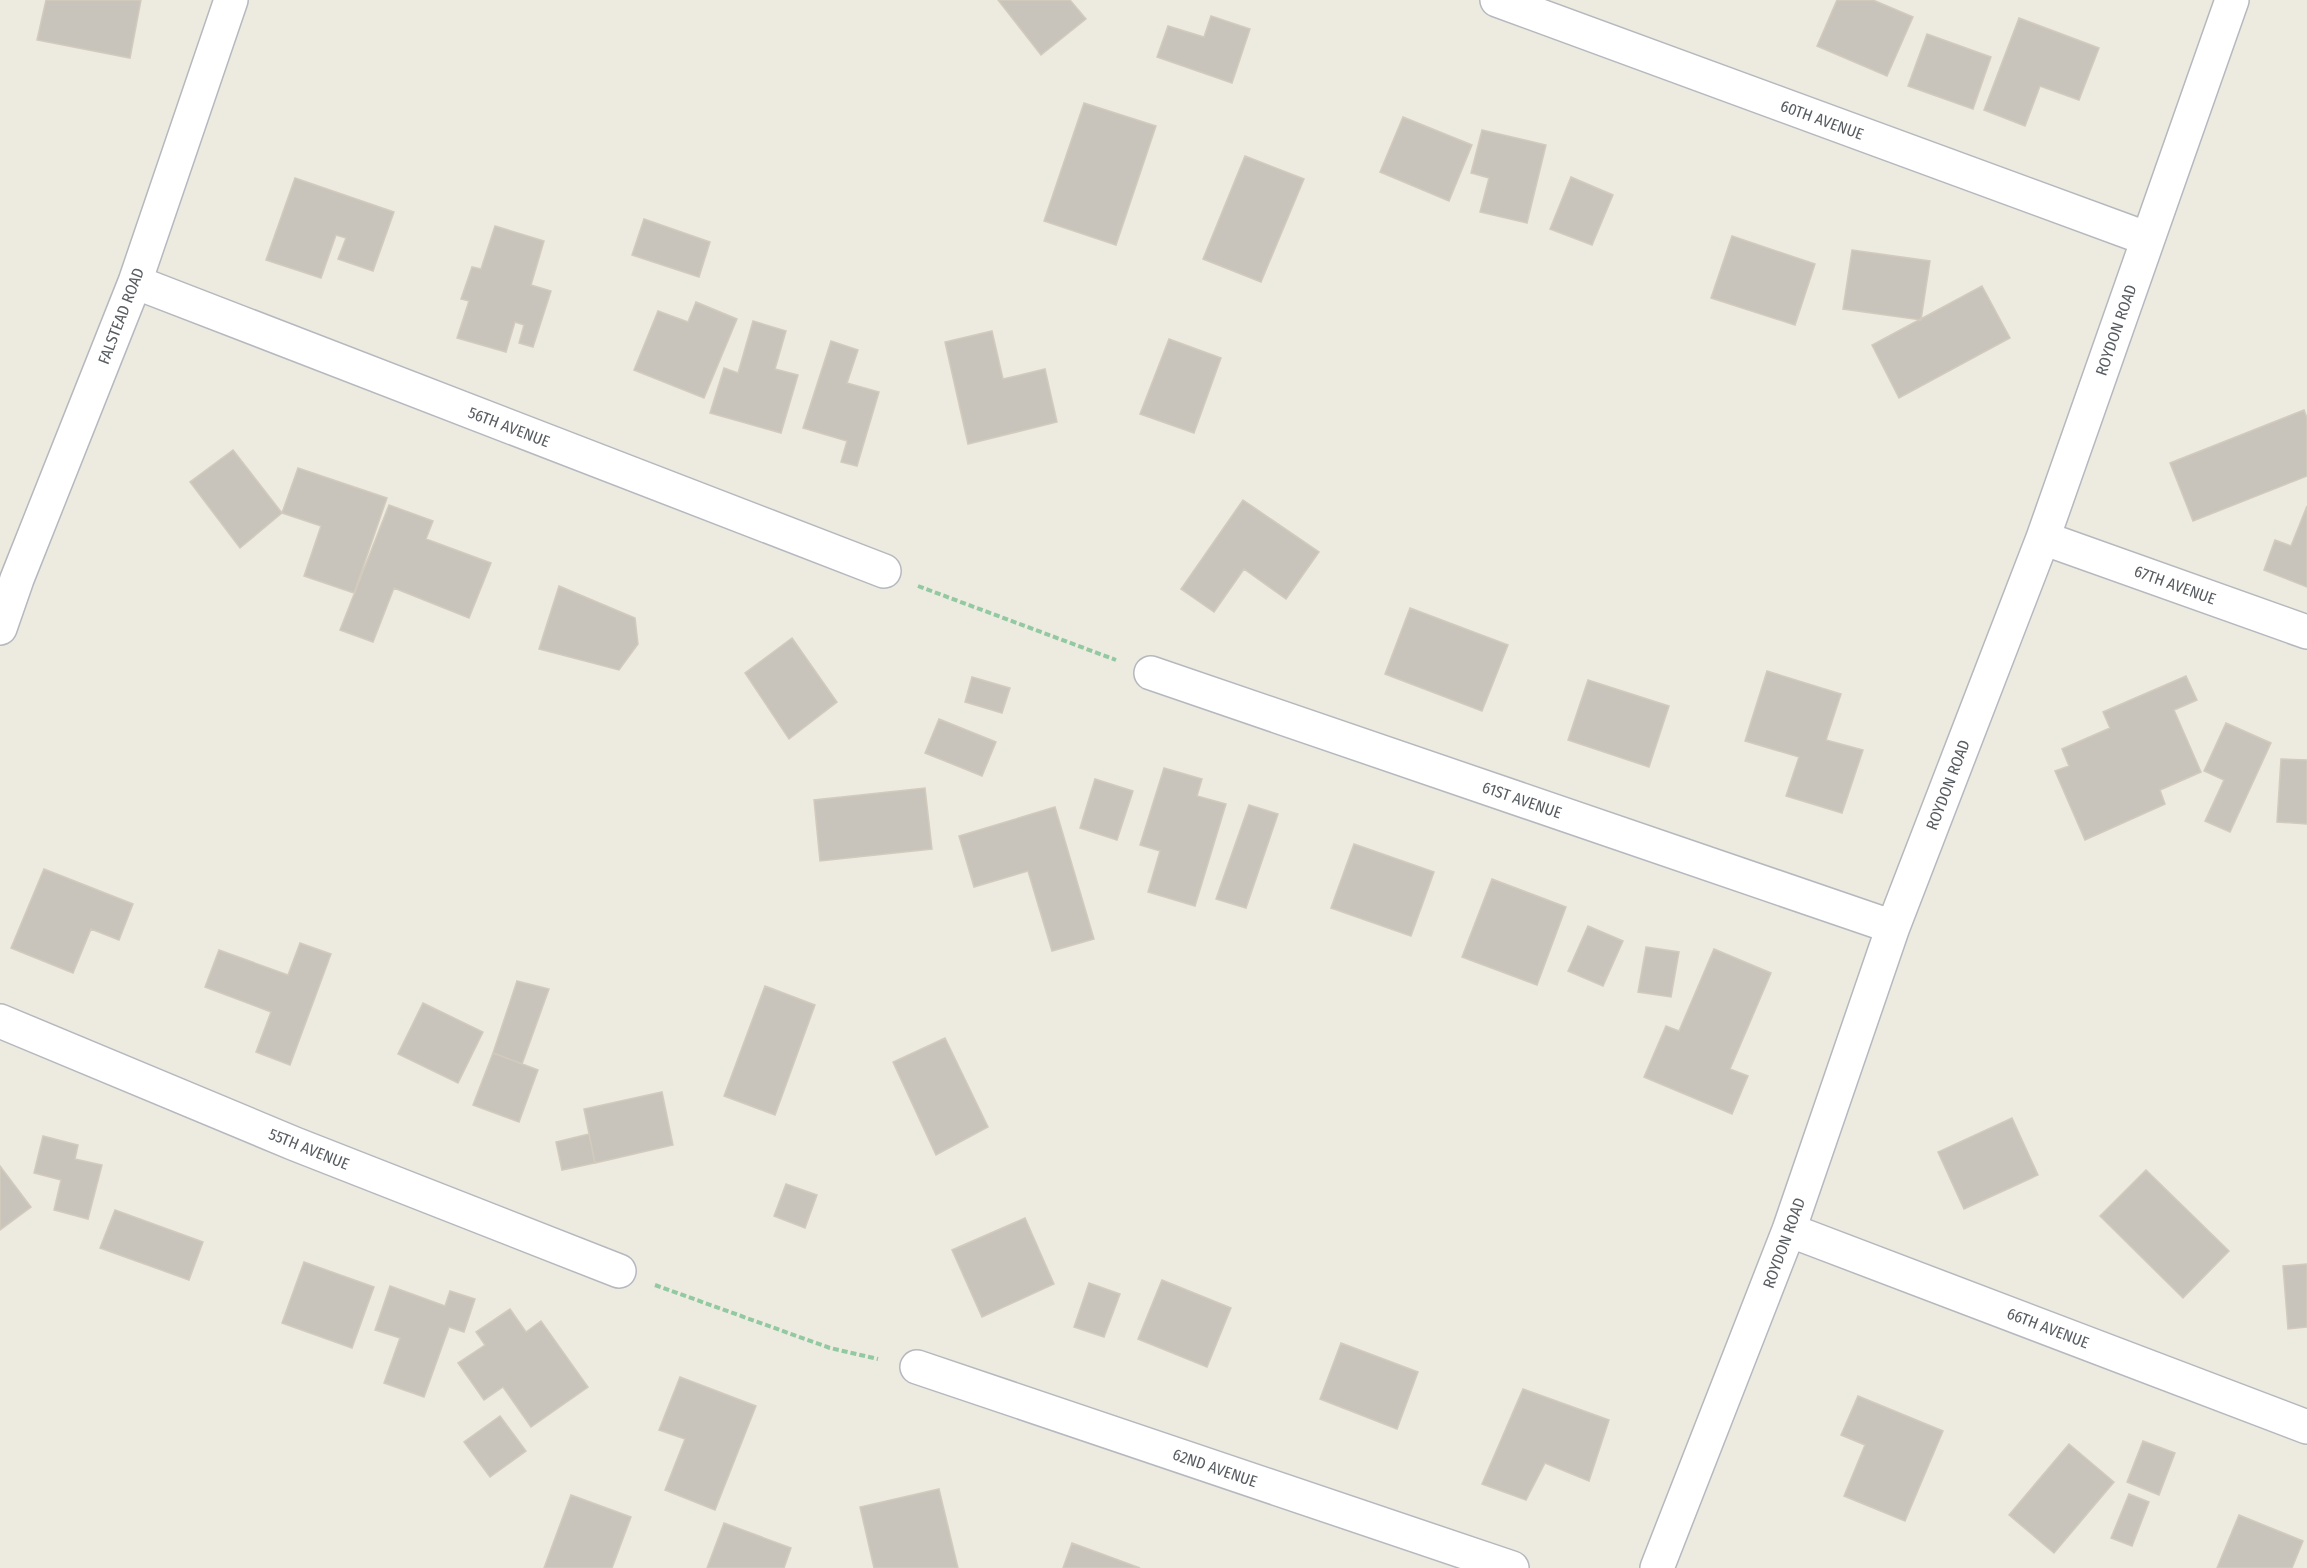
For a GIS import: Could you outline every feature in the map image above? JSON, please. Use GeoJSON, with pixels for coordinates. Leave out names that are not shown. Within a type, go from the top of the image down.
{"type":"FeatureCollection","features":[{"type":"Feature","properties":{"kind":"street","name":"FALSTEAD ROAD"},"geometry":{"type":"LineString","coordinates":[[0,628],[8,576],[135,282],[231,0]]}},
{"type":"Feature","properties":{"kind":"street","name":"60TH AVENUE"},"geometry":{"type":"LineString","coordinates":[[1497,0],[2148,239]]}},
{"type":"Feature","properties":{"kind":"street","name":"ROYDON ROAD"},"geometry":{"type":"LineString","coordinates":[[1657,1568],[1790,1230],[1893,927],[2043,538],[2232,0]]}},
{"type":"Feature","properties":{"kind":"street","name":"56TH AVENUE"},"geometry":{"type":"LineString","coordinates":[[135,282],[884,571]]}},
{"type":"Feature","properties":{"kind":"street","name":"67TH AVENUE"},"geometry":{"type":"LineString","coordinates":[[2043,538],[2307,633]]}},
{"type":"Feature","properties":{"kind":"street","name":"61ST AVENUE"},"geometry":{"type":"LineString","coordinates":[[1151,674],[1893,927]]}},
{"type":"Feature","properties":{"kind":"street","name":"55TH AVENUE"},"geometry":{"type":"LineString","coordinates":[[0,1021],[295,1144],[619,1271]]}},
{"type":"Feature","properties":{"kind":"street","name":"66TH AVENUE"},"geometry":{"type":"LineString","coordinates":[[1790,1230],[2307,1426]]}},
{"type":"Feature","properties":{"kind":"street","name":"62ND AVENUE"},"geometry":{"type":"LineString","coordinates":[[917,1367],[1512,1568]]}},
{"type":"Feature","properties":{"kind":"path"},"geometry":{"type":"LineString","coordinates":[[884,571],[930,591],[1151,674]]}},
{"type":"Feature","properties":{"kind":"path"},"geometry":{"type":"LineString","coordinates":[[619,1271],[830,1348],[917,1367]]}},
{"type":"Feature","properties":{"kind":"building"},"geometry":{"type":"Polygon","coordinates":[[[46,0],[141,0],[130,58],[37,40],[46,0]]]}},
{"type":"Feature","properties":{"kind":"building"},"geometry":{"type":"Polygon","coordinates":[[[998,0],[1070,0],[1086,19],[1041,55],[998,0]]]}},
{"type":"Feature","properties":{"kind":"building"},"geometry":{"type":"Polygon","coordinates":[[[1837,0],[1873,0],[1913,17],[1887,76],[1817,46],[1837,0]]]}},
{"type":"Feature","properties":{"kind":"building"},"geometry":{"type":"Polygon","coordinates":[[[1211,16],[1250,29],[1232,83],[1157,57],[1168,26],[1204,37],[1211,16]]]}},
{"type":"Feature","properties":{"kind":"building"},"geometry":{"type":"Polygon","coordinates":[[[2019,18],[2099,48],[2079,100],[2040,86],[2025,126],[1984,110],[2019,18]]]}},
{"type":"Feature","properties":{"kind":"building"},"geometry":{"type":"Polygon","coordinates":[[[1927,34],[1991,57],[1973,109],[1908,86],[1927,34]]]}},
{"type":"Feature","properties":{"kind":"building"},"geometry":{"type":"Polygon","coordinates":[[[1084,103],[1156,126],[1116,245],[1044,221],[1084,103]]]}},
{"type":"Feature","properties":{"kind":"building"},"geometry":{"type":"Polygon","coordinates":[[[1403,117],[1472,145],[1449,201],[1380,172],[1403,117]]]}},
{"type":"Feature","properties":{"kind":"building"},"geometry":{"type":"Polygon","coordinates":[[[1482,130],[1546,145],[1527,223],[1480,212],[1489,178],[1471,173],[1482,130]]]}},
{"type":"Feature","properties":{"kind":"building"},"geometry":{"type":"Polygon","coordinates":[[[1245,156],[1304,179],[1261,282],[1203,259],[1245,156]]]}},
{"type":"Feature","properties":{"kind":"building"},"geometry":{"type":"Polygon","coordinates":[[[1571,177],[1613,195],[1592,245],[1550,229],[1571,177]]]}},
{"type":"Feature","properties":{"kind":"building"},"geometry":{"type":"Polygon","coordinates":[[[295,178],[394,212],[373,271],[338,259],[346,238],[336,235],[321,278],[266,260],[295,178]]]}},
{"type":"Feature","properties":{"kind":"building"},"geometry":{"type":"Polygon","coordinates":[[[644,219],[710,242],[699,277],[632,255],[644,219]]]}},
{"type":"Feature","properties":{"kind":"building"},"geometry":{"type":"Polygon","coordinates":[[[495,226],[544,241],[531,285],[551,291],[533,347],[519,343],[524,325],[515,322],[506,352],[457,338],[469,301],[461,299],[472,267],[481,269],[495,226]]]}},
{"type":"Feature","properties":{"kind":"building"},"geometry":{"type":"Polygon","coordinates":[[[1732,236],[1815,264],[1795,325],[1711,298],[1732,236]]]}},
{"type":"Feature","properties":{"kind":"building"},"geometry":{"type":"Polygon","coordinates":[[[1852,250],[1930,261],[1921,320],[1843,309],[1852,250]]]}},
{"type":"Feature","properties":{"kind":"building"},"geometry":{"type":"Polygon","coordinates":[[[1982,286],[2010,338],[1899,398],[1872,345],[1982,286]]]}},
{"type":"Feature","properties":{"kind":"building"},"geometry":{"type":"Polygon","coordinates":[[[696,302],[737,319],[704,398],[634,370],[658,311],[688,322],[696,302]]]}},
{"type":"Feature","properties":{"kind":"building"},"geometry":{"type":"Polygon","coordinates":[[[753,321],[786,331],[775,369],[798,375],[781,433],[710,413],[724,368],[738,373],[753,321]]]}},
{"type":"Feature","properties":{"kind":"building"},"geometry":{"type":"Polygon","coordinates":[[[992,331],[1003,379],[1045,369],[1057,422],[968,444],[945,342],[992,331]]]}},
{"type":"Feature","properties":{"kind":"building"},"geometry":{"type":"Polygon","coordinates":[[[1169,339],[1221,358],[1194,433],[1140,414],[1169,339]]]}},
{"type":"Feature","properties":{"kind":"building"},"geometry":{"type":"Polygon","coordinates":[[[831,341],[858,350],[847,383],[879,392],[857,466],[841,462],[847,441],[803,428],[831,341]]]}},
{"type":"Feature","properties":{"kind":"building"},"geometry":{"type":"Polygon","coordinates":[[[2304,410],[2307,418],[2307,476],[2193,521],[2170,463],[2304,410]]]}},
{"type":"Feature","properties":{"kind":"building"},"geometry":{"type":"Polygon","coordinates":[[[233,450],[282,513],[240,548],[190,482],[233,450]]]}},
{"type":"Feature","properties":{"kind":"building"},"geometry":{"type":"Polygon","coordinates":[[[298,468],[387,498],[354,593],[304,576],[321,526],[282,513],[298,468]]]}},
{"type":"Feature","properties":{"kind":"building"},"geometry":{"type":"Polygon","coordinates":[[[1243,500],[1319,552],[1286,599],[1244,569],[1214,612],[1181,589],[1243,500]]]}},
{"type":"Feature","properties":{"kind":"building"},"geometry":{"type":"Polygon","coordinates":[[[389,505],[433,521],[426,539],[491,563],[469,618],[394,588],[373,642],[340,630],[389,505]]]}},
{"type":"Feature","properties":{"kind":"building"},"geometry":{"type":"Polygon","coordinates":[[[2307,506],[2307,587],[2264,570],[2275,540],[2291,546],[2307,506]]]}},
{"type":"Feature","properties":{"kind":"building"},"geometry":{"type":"Polygon","coordinates":[[[559,586],[635,618],[638,644],[619,670],[539,649],[559,586]]]}},
{"type":"Feature","properties":{"kind":"building"},"geometry":{"type":"Polygon","coordinates":[[[1410,608],[1508,645],[1482,711],[1385,674],[1410,608]]]}},
{"type":"Feature","properties":{"kind":"building"},"geometry":{"type":"Polygon","coordinates":[[[792,638],[837,702],[789,739],[745,673],[792,638]]]}},
{"type":"Feature","properties":{"kind":"building"},"geometry":{"type":"Polygon","coordinates":[[[1767,671],[1841,694],[1826,740],[1863,750],[1842,813],[1786,796],[1799,757],[1745,741],[1767,671]]]}},
{"type":"Feature","properties":{"kind":"building"},"geometry":{"type":"Polygon","coordinates":[[[2186,676],[2197,700],[2174,710],[2201,772],[2160,790],[2165,804],[2085,840],[2055,771],[2069,766],[2062,749],[2110,728],[2103,712],[2186,676]]]}},
{"type":"Feature","properties":{"kind":"building"},"geometry":{"type":"Polygon","coordinates":[[[972,677],[1010,688],[1002,713],[965,702],[972,677]]]}},
{"type":"Feature","properties":{"kind":"building"},"geometry":{"type":"Polygon","coordinates":[[[1588,680],[1669,706],[1649,767],[1568,740],[1588,680]]]}},
{"type":"Feature","properties":{"kind":"building"},"geometry":{"type":"Polygon","coordinates":[[[939,719],[996,742],[982,776],[925,753],[939,719]]]}},
{"type":"Feature","properties":{"kind":"building"},"geometry":{"type":"Polygon","coordinates":[[[2226,723],[2271,743],[2230,832],[2205,821],[2224,780],[2204,771],[2226,723]]]}},
{"type":"Feature","properties":{"kind":"building"},"geometry":{"type":"Polygon","coordinates":[[[2281,759],[2307,760],[2307,824],[2277,822],[2281,759]]]}},
{"type":"Feature","properties":{"kind":"building"},"geometry":{"type":"Polygon","coordinates":[[[1164,768],[1202,779],[1197,796],[1226,804],[1195,906],[1148,892],[1160,851],[1140,845],[1164,768]]]}},
{"type":"Feature","properties":{"kind":"building"},"geometry":{"type":"Polygon","coordinates":[[[1095,779],[1133,791],[1117,840],[1080,828],[1095,779]]]}},
{"type":"Feature","properties":{"kind":"building"},"geometry":{"type":"Polygon","coordinates":[[[925,788],[932,849],[820,861],[814,800],[925,788]]]}},
{"type":"Feature","properties":{"kind":"building"},"geometry":{"type":"Polygon","coordinates":[[[1249,805],[1278,814],[1246,908],[1216,899],[1249,805]]]}},
{"type":"Feature","properties":{"kind":"building"},"geometry":{"type":"Polygon","coordinates":[[[1055,807],[1094,939],[1052,951],[1028,871],[974,887],[959,836],[1055,807]]]}},
{"type":"Feature","properties":{"kind":"building"},"geometry":{"type":"Polygon","coordinates":[[[1354,844],[1434,872],[1411,936],[1331,908],[1354,844]]]}},
{"type":"Feature","properties":{"kind":"building"},"geometry":{"type":"Polygon","coordinates":[[[44,869],[133,904],[119,940],[91,929],[73,973],[11,948],[44,869]]]}},
{"type":"Feature","properties":{"kind":"building"},"geometry":{"type":"Polygon","coordinates":[[[1492,879],[1566,907],[1537,985],[1462,957],[1492,879]]]}},
{"type":"Feature","properties":{"kind":"building"},"geometry":{"type":"Polygon","coordinates":[[[1588,926],[1623,941],[1603,986],[1568,971],[1588,926]]]}},
{"type":"Feature","properties":{"kind":"building"},"geometry":{"type":"Polygon","coordinates":[[[300,943],[331,954],[290,1065],[256,1052],[271,1012],[205,987],[219,950],[288,975],[300,943]]]}},
{"type":"Feature","properties":{"kind":"building"},"geometry":{"type":"Polygon","coordinates":[[[1646,947],[1679,952],[1671,997],[1638,992],[1646,947]]]}},
{"type":"Feature","properties":{"kind":"building"},"geometry":{"type":"Polygon","coordinates":[[[1714,949],[1771,973],[1730,1069],[1748,1076],[1732,1114],[1644,1077],[1666,1026],[1679,1031],[1714,949]]]}},
{"type":"Feature","properties":{"kind":"building"},"geometry":{"type":"Polygon","coordinates":[[[517,981],[549,989],[522,1064],[493,1053],[517,981]]]}},
{"type":"Feature","properties":{"kind":"building"},"geometry":{"type":"Polygon","coordinates":[[[765,986],[815,1005],[775,1115],[724,1096],[765,986]]]}},
{"type":"Feature","properties":{"kind":"building"},"geometry":{"type":"Polygon","coordinates":[[[423,1003],[483,1032],[458,1083],[398,1054],[423,1003]]]}},
{"type":"Feature","properties":{"kind":"building"},"geometry":{"type":"Polygon","coordinates":[[[945,1038],[988,1127],[936,1155],[893,1062],[945,1038]]]}},
{"type":"Feature","properties":{"kind":"building"},"geometry":{"type":"Polygon","coordinates":[[[493,1053],[538,1070],[519,1122],[473,1105],[493,1053]]]}},
{"type":"Feature","properties":{"kind":"building"},"geometry":{"type":"Polygon","coordinates":[[[662,1092],[673,1145],[595,1163],[584,1109],[662,1092]]]}},
{"type":"Feature","properties":{"kind":"building"},"geometry":{"type":"Polygon","coordinates":[[[2012,1118],[2038,1175],[1964,1209],[1938,1152],[2012,1118]]]}},
{"type":"Feature","properties":{"kind":"building"},"geometry":{"type":"Polygon","coordinates":[[[589,1134],[595,1163],[562,1170],[556,1142],[589,1134]]]}},
{"type":"Feature","properties":{"kind":"building"},"geometry":{"type":"Polygon","coordinates":[[[43,1136],[78,1145],[75,1159],[102,1165],[88,1219],[54,1210],[61,1180],[34,1173],[43,1136]]]}},
{"type":"Feature","properties":{"kind":"building"},"geometry":{"type":"Polygon","coordinates":[[[0,1166],[31,1207],[0,1230],[0,1166]]]}},
{"type":"Feature","properties":{"kind":"building"},"geometry":{"type":"Polygon","coordinates":[[[2146,1170],[2229,1251],[2183,1298],[2100,1216],[2146,1170]]]}},
{"type":"Feature","properties":{"kind":"building"},"geometry":{"type":"Polygon","coordinates":[[[786,1184],[817,1195],[805,1228],[774,1216],[786,1184]]]}},
{"type":"Feature","properties":{"kind":"building"},"geometry":{"type":"Polygon","coordinates":[[[115,1210],[203,1242],[189,1280],[100,1248],[115,1210]]]}},
{"type":"Feature","properties":{"kind":"building"},"geometry":{"type":"Polygon","coordinates":[[[1025,1218],[1054,1284],[982,1317],[952,1250],[1025,1218]]]}},
{"type":"Feature","properties":{"kind":"building"},"geometry":{"type":"Polygon","coordinates":[[[304,1262],[374,1287],[352,1348],[282,1323],[304,1262]]]}},
{"type":"Feature","properties":{"kind":"building"},"geometry":{"type":"Polygon","coordinates":[[[2307,1264],[2307,1327],[2288,1329],[2283,1266],[2307,1264]]]}},
{"type":"Feature","properties":{"kind":"building"},"geometry":{"type":"Polygon","coordinates":[[[1162,1280],[1231,1308],[1207,1367],[1138,1339],[1162,1280]]]}},
{"type":"Feature","properties":{"kind":"building"},"geometry":{"type":"Polygon","coordinates":[[[1089,1283],[1120,1294],[1104,1337],[1074,1327],[1089,1283]]]}},
{"type":"Feature","properties":{"kind":"building"},"geometry":{"type":"Polygon","coordinates":[[[390,1286],[445,1306],[450,1291],[475,1299],[464,1332],[449,1327],[424,1397],[384,1383],[400,1338],[375,1330],[390,1286]]]}},
{"type":"Feature","properties":{"kind":"building"},"geometry":{"type":"Polygon","coordinates":[[[510,1309],[526,1332],[541,1321],[588,1387],[531,1427],[503,1387],[484,1400],[458,1363],[485,1345],[476,1332],[510,1309]]]}},
{"type":"Feature","properties":{"kind":"building"},"geometry":{"type":"Polygon","coordinates":[[[1341,1343],[1418,1372],[1397,1429],[1320,1399],[1341,1343]]]}},
{"type":"Feature","properties":{"kind":"building"},"geometry":{"type":"Polygon","coordinates":[[[680,1377],[756,1406],[715,1510],[665,1490],[685,1439],[659,1430],[680,1377]]]}},
{"type":"Feature","properties":{"kind":"building"},"geometry":{"type":"Polygon","coordinates":[[[1523,1389],[1609,1420],[1589,1481],[1545,1463],[1526,1500],[1482,1484],[1523,1389]]]}},
{"type":"Feature","properties":{"kind":"building"},"geometry":{"type":"Polygon","coordinates":[[[1858,1396],[1943,1431],[1905,1521],[1844,1496],[1865,1445],[1841,1435],[1858,1396]]]}},
{"type":"Feature","properties":{"kind":"building"},"geometry":{"type":"Polygon","coordinates":[[[500,1416],[526,1451],[490,1477],[464,1442],[500,1416]]]}},
{"type":"Feature","properties":{"kind":"building"},"geometry":{"type":"Polygon","coordinates":[[[2143,1441],[2175,1453],[2159,1495],[2127,1482],[2143,1441]]]}},
{"type":"Feature","properties":{"kind":"building"},"geometry":{"type":"Polygon","coordinates":[[[2069,1444],[2114,1482],[2054,1553],[2009,1515],[2069,1444]]]}},
{"type":"Feature","properties":{"kind":"building"},"geometry":{"type":"Polygon","coordinates":[[[939,1489],[958,1568],[874,1568],[860,1507],[939,1489]]]}},
{"type":"Feature","properties":{"kind":"building"},"geometry":{"type":"Polygon","coordinates":[[[2129,1494],[2149,1502],[2132,1546],[2111,1538],[2129,1494]]]}},
{"type":"Feature","properties":{"kind":"building"},"geometry":{"type":"Polygon","coordinates":[[[571,1495],[631,1517],[612,1568],[544,1568],[571,1495]]]}},
{"type":"Feature","properties":{"kind":"building"},"geometry":{"type":"Polygon","coordinates":[[[2239,1515],[2303,1541],[2292,1568],[2217,1568],[2239,1515]]]}},
{"type":"Feature","properties":{"kind":"building"},"geometry":{"type":"Polygon","coordinates":[[[724,1523],[791,1548],[784,1568],[707,1568],[724,1523]]]}},
{"type":"Feature","properties":{"kind":"building"},"geometry":{"type":"Polygon","coordinates":[[[1072,1543],[1140,1568],[1063,1568],[1072,1543]]]}}]}
